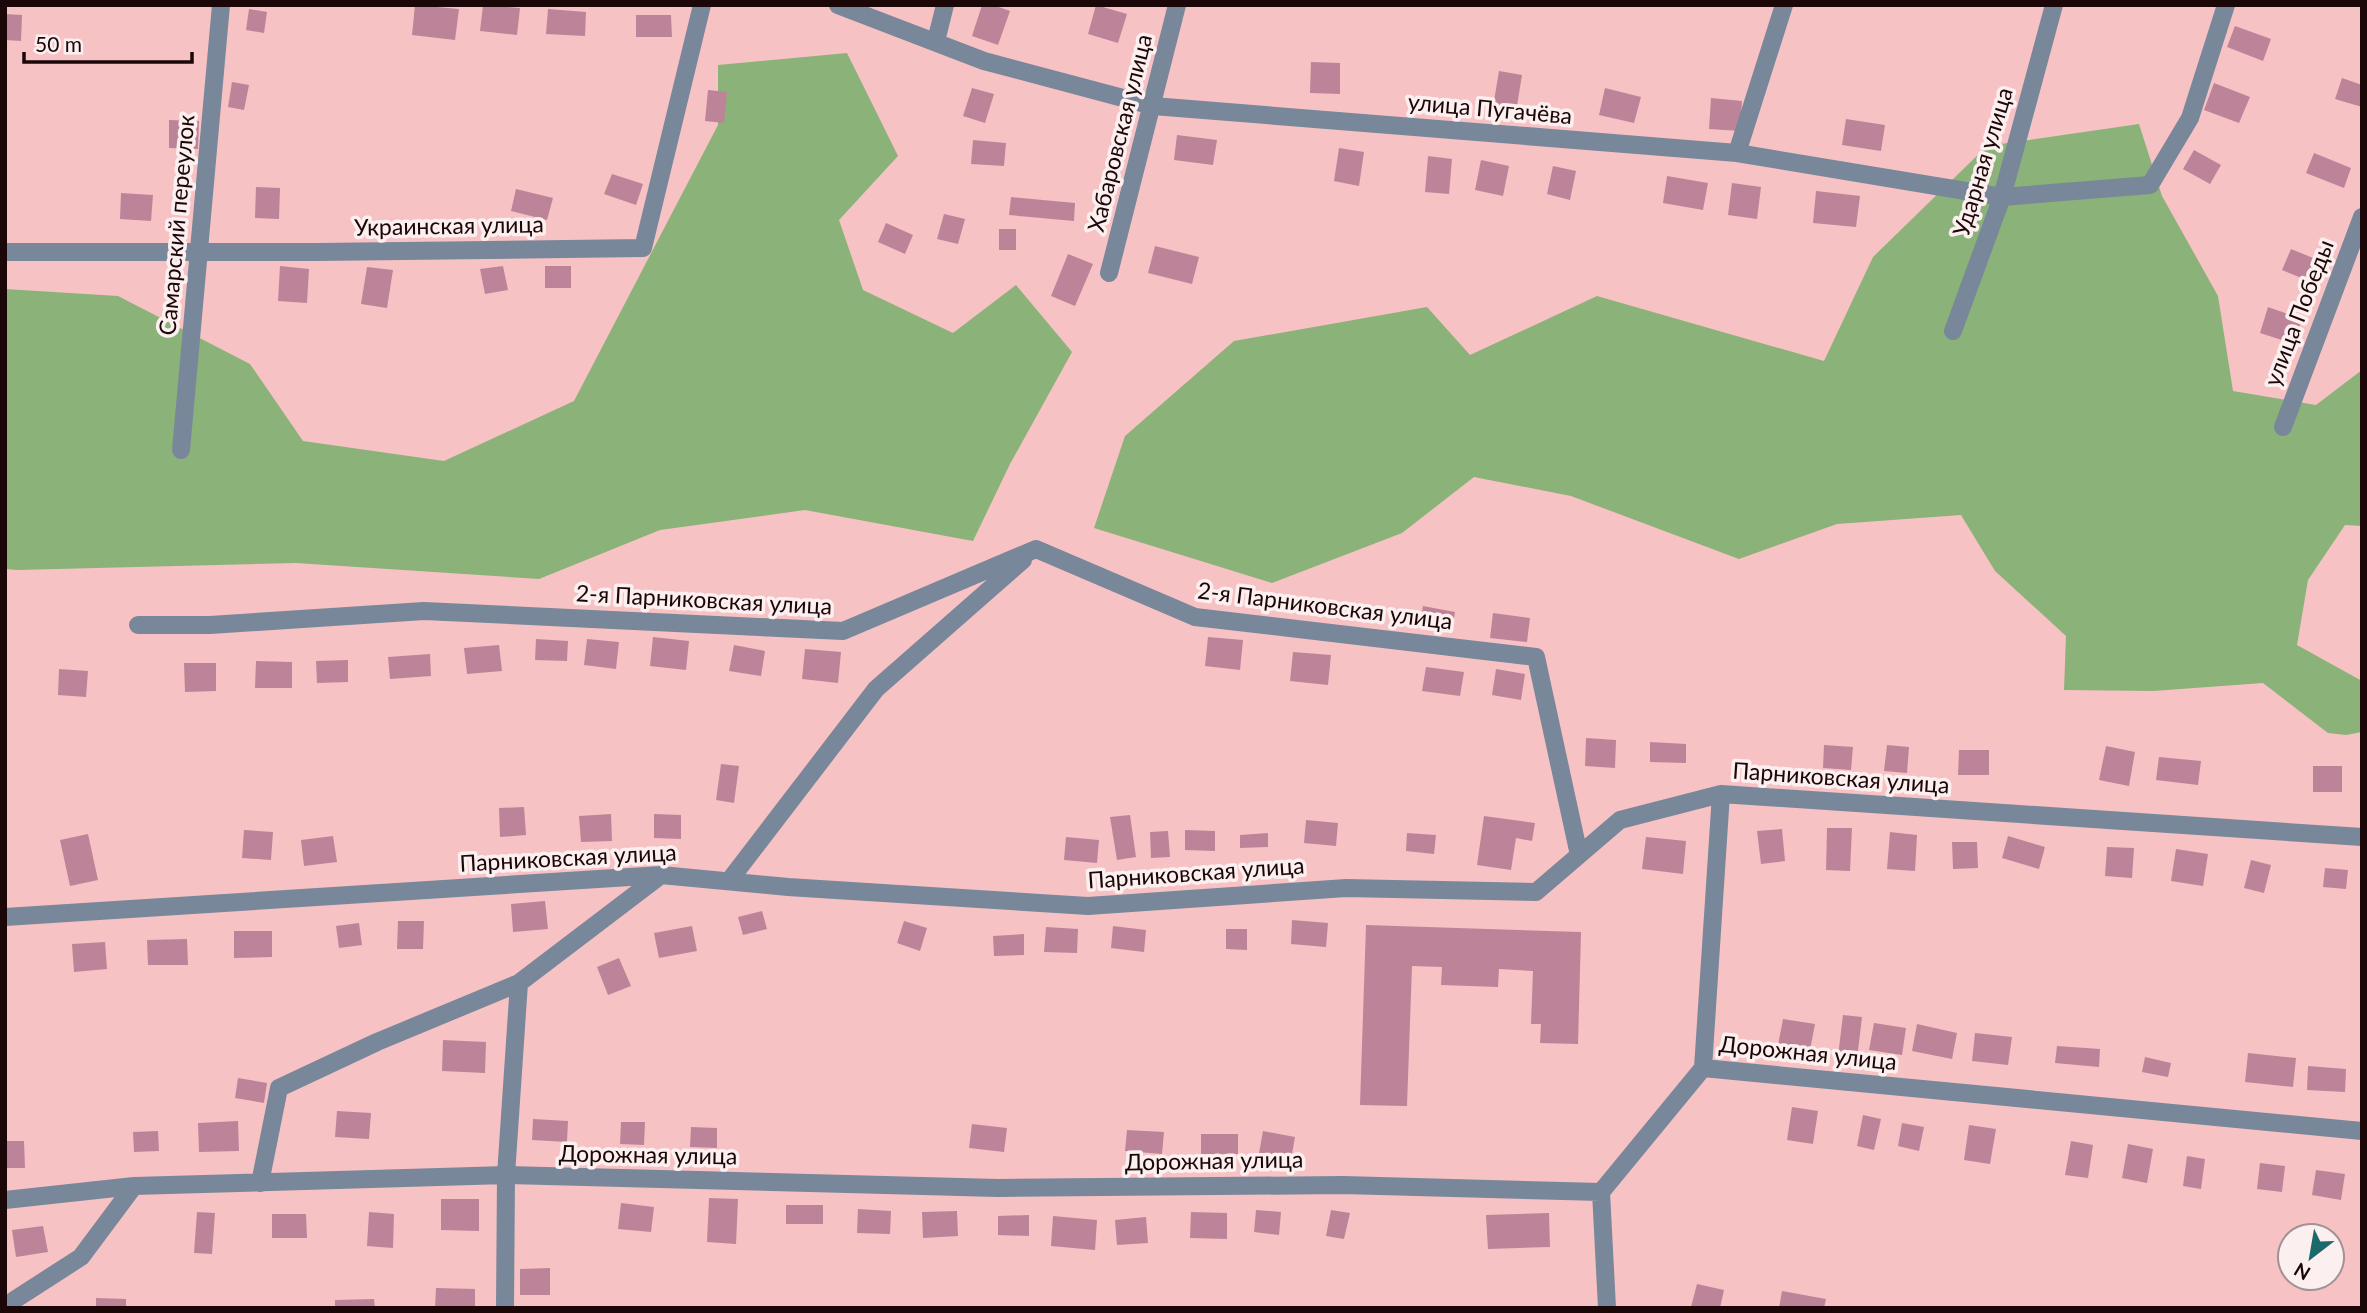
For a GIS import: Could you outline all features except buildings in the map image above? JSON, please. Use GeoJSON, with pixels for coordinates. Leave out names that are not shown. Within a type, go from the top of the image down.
{"type":"FeatureCollection","features":[{"type":"Feature","properties":{"kind":"street","name":"Самарский переулок"},"geometry":{"type":"LineString","coordinates":[[181,450],[221,5]]}},
{"type":"Feature","properties":{"kind":"street","name":"Украинская улица"},"geometry":{"type":"LineString","coordinates":[[5,252],[643,248],[702,5]]}},
{"type":"Feature","properties":{"kind":"street","name":"улица Пугачёва"},"geometry":{"type":"LineString","coordinates":[[838,5],[984,61],[1153,106],[1737,153],[2002,197],[2150,185],[2190,118],[2225,5]]}},
{"type":"Feature","properties":{"kind":"street"},"geometry":{"type":"LineString","coordinates":[[936,41],[945,5]]}},
{"type":"Feature","properties":{"kind":"street","name":"Хабаровская улица"},"geometry":{"type":"LineString","coordinates":[[1110,274],[1177,5]]}},
{"type":"Feature","properties":{"kind":"street"},"geometry":{"type":"LineString","coordinates":[[1737,153],[1784,5]]}},
{"type":"Feature","properties":{"kind":"street","name":"Ударная улица"},"geometry":{"type":"LineString","coordinates":[[1953,331],[2002,197],[2054,5]]}},
{"type":"Feature","properties":{"kind":"street","name":"улица Победы"},"geometry":{"type":"LineString","coordinates":[[2283,426],[2362,217]]}},
{"type":"Feature","properties":{"kind":"street"},"geometry":{"type":"LineString","coordinates":[[729,881],[876,689],[1036,549]]}},
{"type":"Feature","properties":{"kind":"street","name":"2-я Парниковская улица"},"geometry":{"type":"LineString","coordinates":[[138,625],[210,625],[424,611],[843,631],[1036,549],[1195,617],[1536,657],[1579,855]]}},
{"type":"Feature","properties":{"kind":"street"},"geometry":{"type":"LineString","coordinates":[[1703,1068],[1721,794]]}},
{"type":"Feature","properties":{"kind":"street","name":"Парниковская улица"},"geometry":{"type":"LineString","coordinates":[[5,917],[661,874],[1088,906],[1346,888],[1536,892],[1619,820],[1721,794],[2362,837]]}},
{"type":"Feature","properties":{"kind":"street"},"geometry":{"type":"LineString","coordinates":[[260,1183],[279,1088],[377,1042],[519,983],[661,874]]}},
{"type":"Feature","properties":{"kind":"street"},"geometry":{"type":"LineString","coordinates":[[505,1308],[506,1175],[519,983]]}},
{"type":"Feature","properties":{"kind":"street","name":"Дорожная улица"},"geometry":{"type":"LineString","coordinates":[[5,1200],[134,1186],[506,1175],[998,1188],[1343,1185],[1601,1192],[1703,1068],[2362,1131]]}},
{"type":"Feature","properties":{"kind":"street"},"geometry":{"type":"LineString","coordinates":[[5,1306],[81,1257],[134,1186]]}},
{"type":"Feature","properties":{"kind":"street"},"geometry":{"type":"LineString","coordinates":[[1601,1192],[1607,1308]]}},
{"type":"Feature","properties":{"kind":"green space"},"geometry":{"type":"Polygon","coordinates":[[[847,53],[898,156],[839,220],[863,290],[953,333],[1016,285],[1072,352],[1010,464],[973,541],[805,510],[660,530],[539,579],[296,563],[5,569],[5,289],[118,296],[250,364],[303,441],[444,461],[574,401],[718,125],[718,65],[847,53]]]}},
{"type":"Feature","properties":{"kind":"green space"},"geometry":{"type":"Polygon","coordinates":[[[2139,124],[2162,196],[2218,296],[2233,391],[2316,405],[2362,370],[2362,526],[2345,525],[2308,580],[2297,645],[2362,681],[2362,732],[2346,735],[2328,733],[2263,683],[2153,691],[2064,690],[2066,636],[1995,571],[1961,515],[1837,524],[1739,559],[1571,496],[1474,477],[1402,533],[1272,583],[1094,528],[1125,436],[1234,341],[1427,307],[1470,355],[1597,296],[1824,361],[1873,257],[1987,146],[2139,124]]]}}]}
